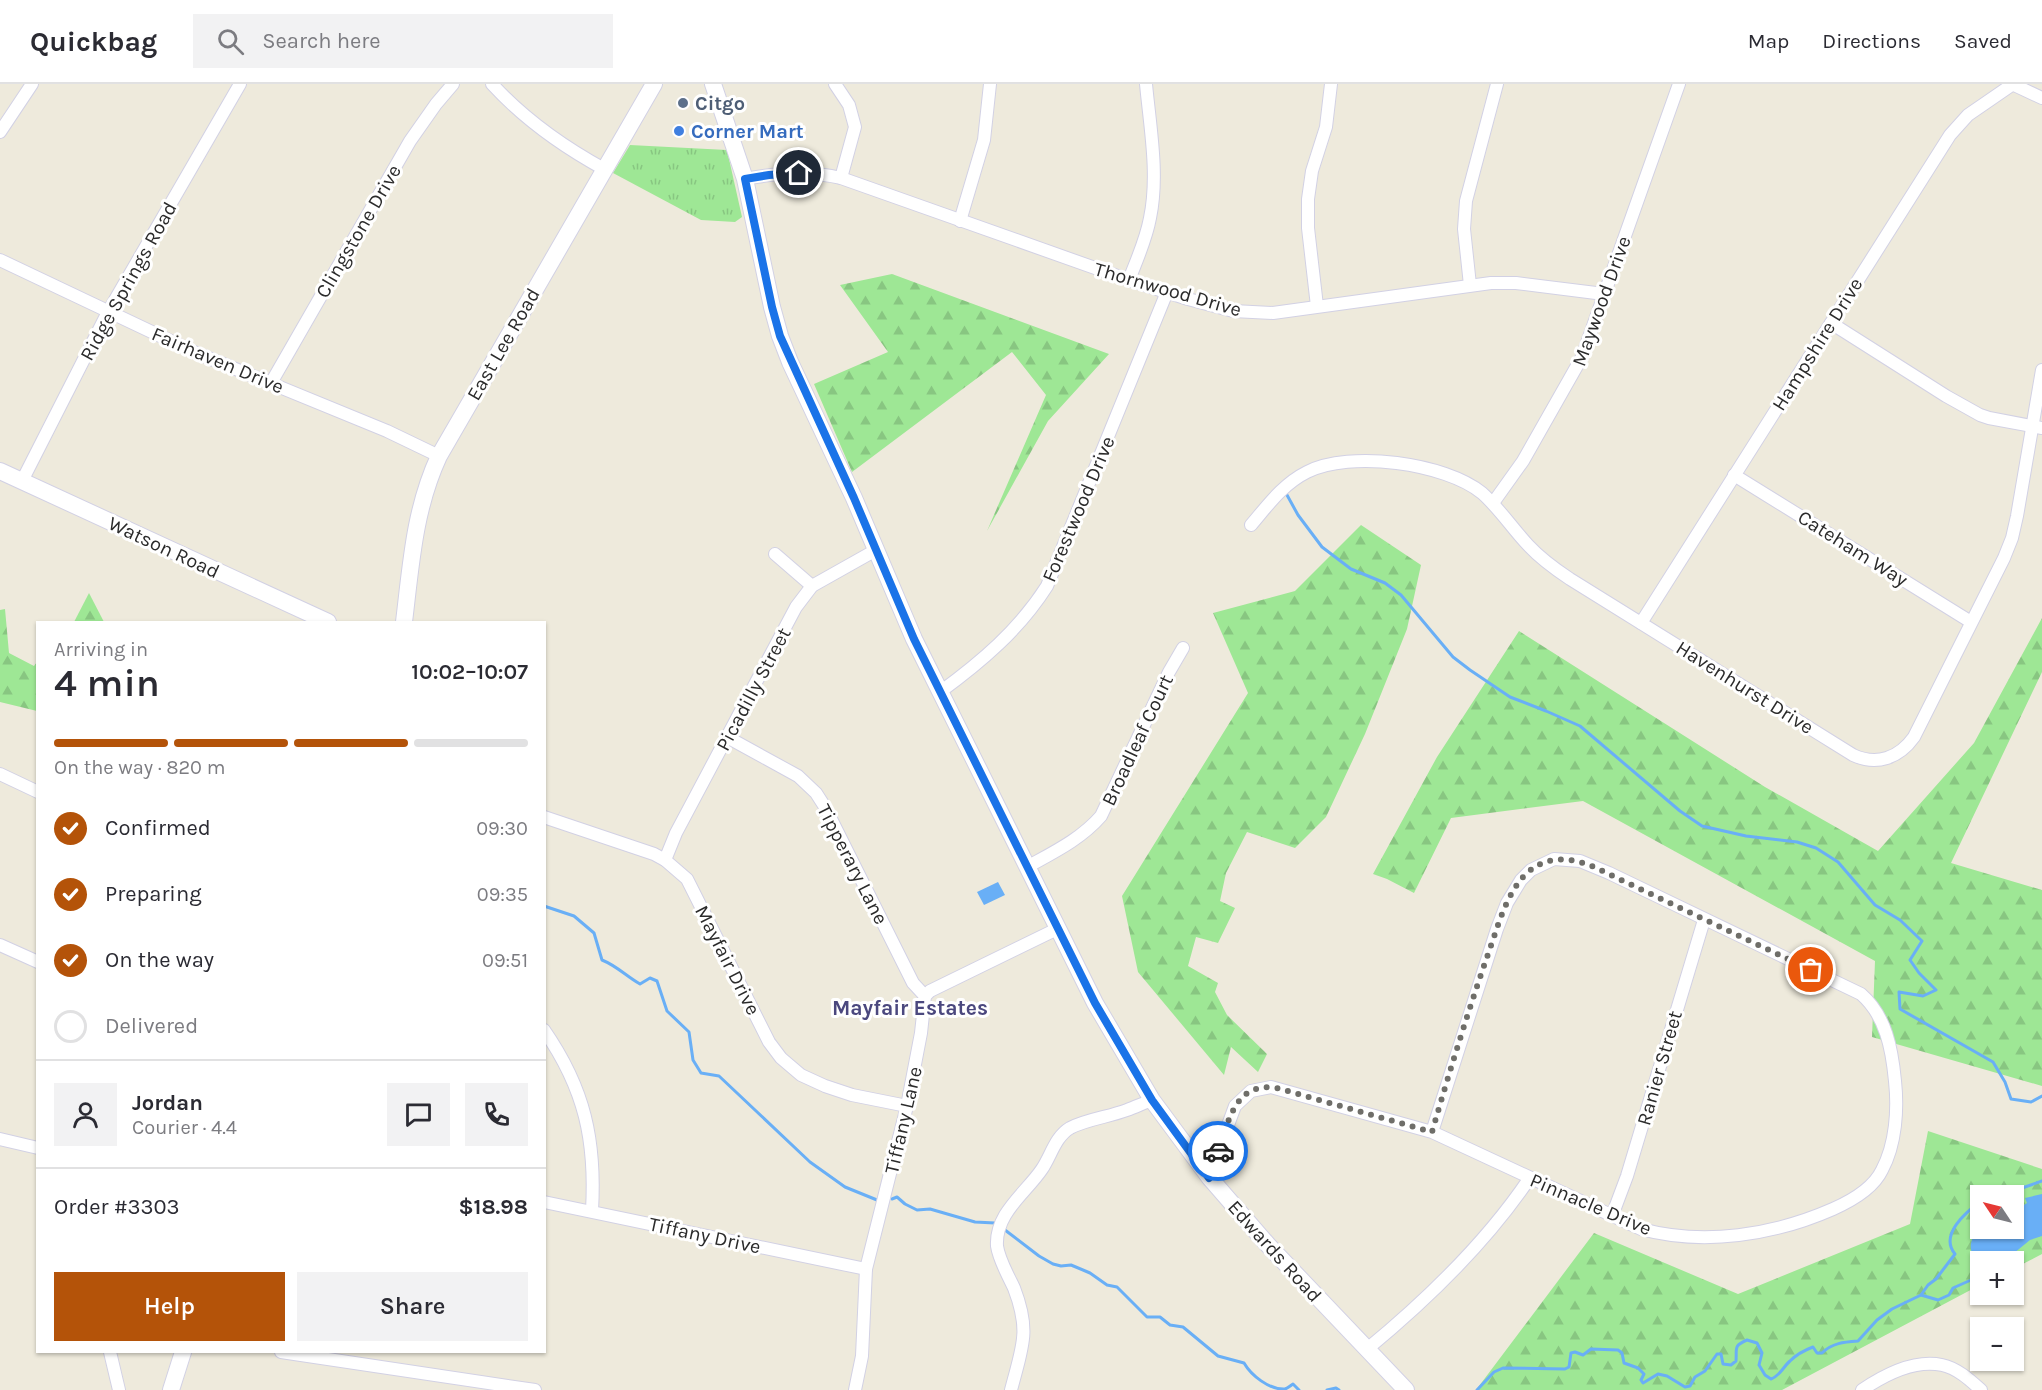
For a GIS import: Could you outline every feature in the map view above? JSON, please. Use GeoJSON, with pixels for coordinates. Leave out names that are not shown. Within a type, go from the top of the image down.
{"type":"FeatureCollection","features":[{"type":"Feature","properties":{"kind":"main road","name":"East Lee Road"},"geometry":{"type":"LineString","coordinates":[[404,621],[416,525],[430,476],[439,456],[654,84]]}},
{"type":"Feature","properties":{"kind":"main road","name":"Edwards Road"},"geometry":{"type":"LineString","coordinates":[[713,84],[745,179],[780,336],[914,639],[1095,1003],[1152,1100],[1209,1178],[1268,1245],[1406,1390]]}},
{"type":"Feature","properties":{"kind":"main road","name":"Watson Road"},"geometry":{"type":"LineString","coordinates":[[0,471],[326,621]]}},
{"type":"Feature","properties":{"kind":"main road"},"geometry":{"type":"LineString","coordinates":[[170,1390],[183,1353]]}},
{"type":"Feature","properties":{"kind":"street"},"geometry":{"type":"LineString","coordinates":[[0,132],[32,84]]}},
{"type":"Feature","properties":{"kind":"street","name":"Ridge Springs Road"},"geometry":{"type":"LineString","coordinates":[[22,481],[108,312],[240,84]]}},
{"type":"Feature","properties":{"kind":"street","name":"Clingstone Drive"},"geometry":{"type":"LineString","coordinates":[[271,383],[410,141],[453,84]]}},
{"type":"Feature","properties":{"kind":"street"},"geometry":{"type":"LineString","coordinates":[[492,84],[541,130],[604,169]]}},
{"type":"Feature","properties":{"kind":"street"},"geometry":{"type":"LineString","coordinates":[[960,221],[984,140],[990,84]]}},
{"type":"Feature","properties":{"kind":"street"},"geometry":{"type":"LineString","coordinates":[[1129,280],[1146,235],[1153,198],[1153,164],[1146,84]]}},
{"type":"Feature","properties":{"kind":"street"},"geometry":{"type":"LineString","coordinates":[[1317,306],[1308,228],[1308,199],[1312,171],[1326,127],[1331,84]]}},
{"type":"Feature","properties":{"kind":"street"},"geometry":{"type":"LineString","coordinates":[[1470,285],[1464,229],[1466,201],[1497,84]]}},
{"type":"Feature","properties":{"kind":"street","name":"Maywood Drive"},"geometry":{"type":"LineString","coordinates":[[1493,503],[1523,461],[1572,376],[1589,341],[1679,84]]}},
{"type":"Feature","properties":{"kind":"street"},"geometry":{"type":"LineString","coordinates":[[2012,84],[2042,98]]}},
{"type":"Feature","properties":{"kind":"street","name":"Hampshire Drive"},"geometry":{"type":"LineString","coordinates":[[1641,623],[1950,135],[1968,115],[2012,84]]}},
{"type":"Feature","properties":{"kind":"street"},"geometry":{"type":"LineString","coordinates":[[838,85],[849,105],[855,127],[841,177]]}},
{"type":"Feature","properties":{"kind":"street","name":"Thornwood Drive"},"geometry":{"type":"LineString","coordinates":[[745,179],[799,173],[841,177],[1129,280],[1216,307],[1251,313],[1274,313],[1470,285],[1516,283],[1604,294]]}},
{"type":"Feature","properties":{"kind":"street","name":"Fairhaven Drive"},"geometry":{"type":"LineString","coordinates":[[0,260],[194,352],[387,431],[439,456]]}},
{"type":"Feature","properties":{"kind":"street","name":"Forestwood Drive"},"geometry":{"type":"LineString","coordinates":[[940,692],[974,667],[1001,642],[1030,611],[1047,586],[1167,292]]}},
{"type":"Feature","properties":{"kind":"street"},"geometry":{"type":"LineString","coordinates":[[1831,322],[1946,396],[1980,415],[2037,427]]}},
{"type":"Feature","properties":{"kind":"street","name":"Havenhurst Drive"},"geometry":{"type":"LineString","coordinates":[[1251,525],[1279,492],[1294,479],[1320,466],[1346,460],[1384,462],[1444,473],[1471,485],[1493,503],[1529,546],[1549,564],[1853,755],[1869,760],[1880,760],[1895,756],[1905,749],[1914,737],[2012,538],[2037,427],[2042,370]]}},
{"type":"Feature","properties":{"kind":"street","name":"Cateham Way"},"geometry":{"type":"LineString","coordinates":[[1734,475],[1971,622]]}},
{"type":"Feature","properties":{"kind":"street","name":"Picadilly Street"},"geometry":{"type":"LineString","coordinates":[[665,860],[676,833],[796,607],[812,586],[876,550]]}},
{"type":"Feature","properties":{"kind":"street"},"geometry":{"type":"LineString","coordinates":[[775,554],[812,586]]}},
{"type":"Feature","properties":{"kind":"street","name":"Broadleaf Court"},"geometry":{"type":"LineString","coordinates":[[1027,867],[1076,840],[1101,816],[1169,672],[1183,648]]}},
{"type":"Feature","properties":{"kind":"street","name":"Tipperary Lane"},"geometry":{"type":"LineString","coordinates":[[727,737],[798,776],[816,793],[913,983],[925,996]]}},
{"type":"Feature","properties":{"kind":"street"},"geometry":{"type":"LineString","coordinates":[[0,774],[36,791]]}},
{"type":"Feature","properties":{"kind":"street","name":"Mayfair Drive"},"geometry":{"type":"LineString","coordinates":[[546,818],[654,854],[665,860],[687,879],[769,1042],[782,1058],[801,1074],[825,1086],[852,1095],[907,1106]]}},
{"type":"Feature","properties":{"kind":"street","name":"Pinnacle Drive"},"geometry":{"type":"LineString","coordinates":[[1209,1178],[1234,1106],[1246,1094],[1259,1088],[1277,1088],[1432,1132],[1641,1229],[1672,1235],[1737,1235],[1784,1228],[1815,1217],[1857,1196],[1876,1179],[1888,1154],[1896,1110],[1896,1089],[1889,1044],[1874,1007],[1861,994],[1580,861],[1554,859],[1532,870],[1514,891],[1497,929],[1432,1132]]}},
{"type":"Feature","properties":{"kind":"street","name":"Ranier Street"},"geometry":{"type":"LineString","coordinates":[[1612,1216],[1627,1176],[1704,920]]}},
{"type":"Feature","properties":{"kind":"street"},"geometry":{"type":"LineString","coordinates":[[925,996],[930,991],[1057,928]]}},
{"type":"Feature","properties":{"kind":"street"},"geometry":{"type":"LineString","coordinates":[[0,945],[36,961]]}},
{"type":"Feature","properties":{"kind":"street","name":"Tiffany Lane"},"geometry":{"type":"LineString","coordinates":[[855,1390],[864,1341],[866,1269],[907,1106],[920,1042],[925,996]]}},
{"type":"Feature","properties":{"kind":"street"},"geometry":{"type":"LineString","coordinates":[[546,1033],[569,1073],[589,1128],[594,1178],[592,1211]]}},
{"type":"Feature","properties":{"kind":"street"},"geometry":{"type":"LineString","coordinates":[[1011,1390],[1023,1344],[1024,1330],[1020,1305],[998,1250],[1001,1224],[1014,1201],[1042,1169],[1058,1140],[1068,1130],[1152,1100]]}},
{"type":"Feature","properties":{"kind":"street"},"geometry":{"type":"LineString","coordinates":[[0,1139],[36,1148]]}},
{"type":"Feature","properties":{"kind":"street"},"geometry":{"type":"LineString","coordinates":[[1366,1350],[1424,1300],[1472,1251],[1509,1209],[1530,1179]]}},
{"type":"Feature","properties":{"kind":"street","name":"Tiffany Drive"},"geometry":{"type":"LineString","coordinates":[[546,1202],[866,1269]]}},
{"type":"Feature","properties":{"kind":"street"},"geometry":{"type":"LineString","coordinates":[[110,1353],[119,1390]]}},
{"type":"Feature","properties":{"kind":"street"},"geometry":{"type":"LineString","coordinates":[[288,1353],[535,1390]]}},
{"type":"Feature","properties":{"kind":"street"},"geometry":{"type":"LineString","coordinates":[[1863,1390],[1895,1372],[1933,1364],[1943,1365],[1957,1371],[1981,1390]]}},
{"type":"Feature","properties":{"kind":"green space"},"geometry":{"type":"Polygon","coordinates":[[[630,145],[727,150],[742,217],[735,222],[701,220],[613,173],[630,145]]]}},
{"type":"Feature","properties":{"kind":"green space"},"geometry":{"type":"Polygon","coordinates":[[[892,274],[1109,354],[1048,421],[987,531],[1046,395],[1012,352],[852,472],[814,384],[888,352],[840,285],[892,274]]]}},
{"type":"Feature","properties":{"kind":"green space"},"geometry":{"type":"Polygon","coordinates":[[[1361,525],[1421,565],[1407,629],[1365,734],[1326,817],[1295,848],[1247,832],[1226,873],[1220,901],[1235,908],[1218,943],[1196,937],[1188,966],[1218,983],[1215,992],[1227,1015],[1267,1054],[1258,1072],[1231,1047],[1224,1075],[1138,972],[1122,896],[1248,693],[1213,613],[1295,591],[1361,525]]]}},
{"type":"Feature","properties":{"kind":"green space"},"geometry":{"type":"Polygon","coordinates":[[[89,593],[103,621],[75,621],[89,593]]]}},
{"type":"Feature","properties":{"kind":"green space"},"geometry":{"type":"Polygon","coordinates":[[[5,609],[9,653],[34,666],[36,663],[36,711],[0,702],[0,610],[5,609]]]}},
{"type":"Feature","properties":{"kind":"green space"},"geometry":{"type":"Polygon","coordinates":[[[2042,618],[2042,672],[1951,863],[2042,890],[2042,1086],[1872,1037],[1875,961],[1583,801],[1451,818],[1414,893],[1373,874],[1437,757],[1519,631],[1765,787],[1878,851],[1974,743],[2042,618]]]}},
{"type":"Feature","properties":{"kind":"green space"},"geometry":{"type":"Polygon","coordinates":[[[1928,1131],[2042,1169],[2042,1254],[2024,1263],[2024,1251],[1970,1251],[1970,1290],[1782,1390],[1476,1390],[1594,1233],[1738,1294],[1910,1224],[1928,1131]]]}},
{"type":"Feature","properties":{"kind":"water"},"geometry":{"type":"Polygon","coordinates":[[[998,882],[1005,895],[984,905],[977,892],[998,882]]]}},
{"type":"Feature","properties":{"kind":"water"},"geometry":{"type":"Polygon","coordinates":[[[2042,1194],[2042,1236],[2030,1240],[2017,1251],[1972,1251],[1972,1239],[2024,1239],[2024,1205],[2027,1203],[2025,1198],[2042,1194]]]}},
{"type":"Feature","properties":{"kind":"waterway"},"geometry":{"type":"LineString","coordinates":[[1287,495],[1298,515],[1322,547],[1351,569],[1385,583],[1401,595],[1453,657],[1510,697],[1580,726],[1680,811],[1702,826],[1746,836],[1797,842],[1816,848],[1838,862],[1875,905],[1900,920],[1922,941],[1910,960],[1936,990],[1923,996],[1899,992],[1900,1009],[1993,1062],[2005,1082],[2011,1099],[2031,1102],[2042,1096]]}},
{"type":"Feature","properties":{"kind":"waterway"},"geometry":{"type":"LineString","coordinates":[[546,907],[574,916],[594,933],[602,960],[640,984],[650,978],[657,981],[667,1011],[689,1032],[693,1060],[701,1073],[719,1076],[810,1162],[845,1187],[877,1200]]}},
{"type":"Feature","properties":{"kind":"waterway"},"geometry":{"type":"LineString","coordinates":[[2024,1187],[2042,1181]]}},
{"type":"Feature","properties":{"kind":"waterway"},"geometry":{"type":"LineString","coordinates":[[892,1199],[897,1197],[917,1210],[930,1209],[975,1222],[995,1223]]}},
{"type":"Feature","properties":{"kind":"waterway"},"geometry":{"type":"LineString","coordinates":[[1477,1390],[1494,1372],[1503,1368],[1565,1369],[1569,1367],[1571,1353],[1583,1355],[1591,1349],[1618,1350],[1622,1353],[1624,1363],[1638,1368],[1644,1374],[1641,1380],[1643,1383],[1658,1374],[1667,1376],[1685,1387],[1690,1386],[1695,1377],[1705,1371],[1717,1354],[1721,1354],[1723,1364],[1731,1365],[1736,1361],[1738,1346],[1747,1340],[1757,1343],[1762,1353],[1759,1365],[1765,1375],[1771,1379],[1777,1376],[1795,1357],[1810,1348],[1813,1347],[1817,1353],[1822,1353],[1834,1345],[1858,1341],[1877,1320],[1892,1309],[1921,1295],[1955,1254],[1951,1247],[1952,1232],[1970,1210]]}},
{"type":"Feature","properties":{"kind":"waterway"},"geometry":{"type":"LineString","coordinates":[[1005,1230],[1053,1264],[1071,1265],[1090,1273],[1107,1285],[1117,1287],[1147,1317],[1160,1317],[1170,1325],[1183,1327],[1218,1356],[1244,1363],[1256,1377],[1267,1384],[1279,1389],[1285,1389],[1293,1384],[1299,1390]]}},
{"type":"Feature","properties":{"kind":"waterway"},"geometry":{"type":"LineString","coordinates":[[1921,1295],[1938,1300],[1949,1295],[1953,1288],[1970,1280]]}},
{"type":"Feature","properties":{"kind":"waterway"},"geometry":{"type":"LineString","coordinates":[[1327,1390],[1336,1388],[1339,1390]]}},
{"type":"Feature","properties":{"kind":"way so far"},"geometry":{"type":"LineString","coordinates":[[1218,1151],[1234,1106],[1246,1094],[1265,1087],[1277,1088],[1432,1132],[1452,1063],[1508,903],[1525,875],[1542,863],[1554,859],[1580,861],[1609,873],[1811,970]]}},
{"type":"Feature","properties":{"kind":"place","name":"Citgo"},"geometry":{"type":"Point","coordinates":[683,103]}},
{"type":"Feature","properties":{"kind":"place","name":"Corner Mart"},"geometry":{"type":"Point","coordinates":[679,131]}},
{"type":"Feature","properties":{"kind":"district","name":"Mayfair Estates"},"geometry":{"type":"Point","coordinates":[910,1008]}},
{"type":"Feature","properties":{"kind":"route"},"geometry":{"type":"LineString","coordinates":[[799,173],[745,179],[772,307],[790,362],[854,498],[914,639],[1095,1003],[1152,1100],[1209,1178],[1218,1151]]}}]}
